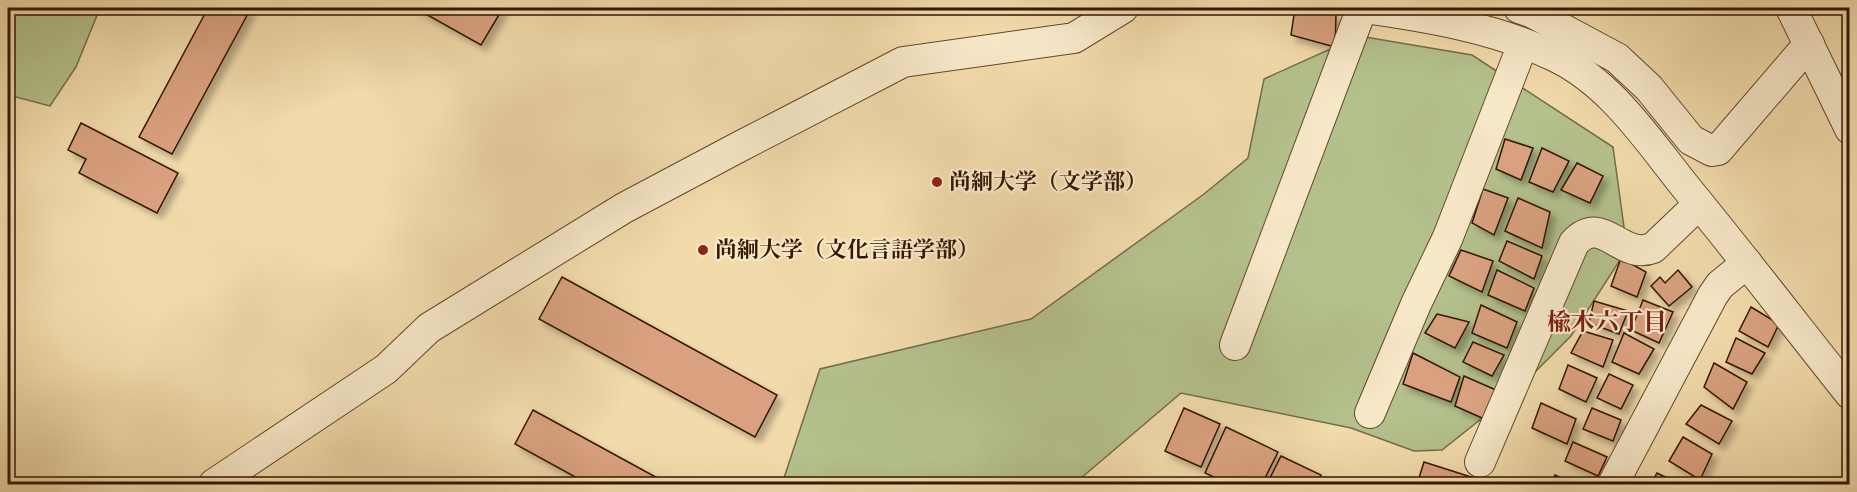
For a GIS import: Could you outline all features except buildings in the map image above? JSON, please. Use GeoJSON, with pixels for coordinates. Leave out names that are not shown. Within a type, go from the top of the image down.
{"type":"FeatureCollection","features":[{"type":"Feature","properties":{"kind":"street"},"geometry":{"type":"LineString","coordinates":[[214,484],[387,369],[429,328],[624,208],[736,148],[903,62],[1074,38],[1122,8]]}},
{"type":"Feature","properties":{"kind":"street"},"geometry":{"type":"LineString","coordinates":[[1235,345],[1363,8],[1430,18],[1501,36],[1554,56],[1582,73],[1614,99],[1850,394]]}},
{"type":"Feature","properties":{"kind":"street"},"geometry":{"type":"LineString","coordinates":[[1519,8],[1531,12],[1617,58],[1649,88],[1691,140],[1712,152],[1718,150],[1809,44]]}},
{"type":"Feature","properties":{"kind":"street"},"geometry":{"type":"LineString","coordinates":[[1791,8],[1850,129]]}},
{"type":"Feature","properties":{"kind":"street"},"geometry":{"type":"LineString","coordinates":[[1371,413],[1416,304],[1448,237],[1523,44]]}},
{"type":"Feature","properties":{"kind":"street"},"geometry":{"type":"LineString","coordinates":[[1480,462],[1574,243],[1590,231],[1600,233],[1634,250],[1644,251],[1653,248],[1699,204]]}},
{"type":"Feature","properties":{"kind":"street"},"geometry":{"type":"LineString","coordinates":[[1613,484],[1713,296],[1720,285],[1747,263]]}},
{"type":"Feature","properties":{"kind":"green space"},"geometry":{"type":"Polygon","coordinates":[[[8,8],[100,8],[76,67],[50,106],[8,95],[8,8]]]}},
{"type":"Feature","properties":{"kind":"green space"},"geometry":{"type":"Polygon","coordinates":[[[1359,36],[1472,55],[1613,147],[1627,249],[1571,336],[1515,392],[1442,450],[1414,451],[1351,428],[1181,393],[1074,484],[782,484],[820,369],[1031,319],[1204,194],[1248,158],[1264,79],[1359,36]]]}},
{"type":"Feature","properties":{"kind":"place","name":"尚絅大学（文学部）"},"geometry":{"type":"Point","coordinates":[937,182]}},
{"type":"Feature","properties":{"kind":"place","name":"尚絅大学（文化言語学部）"},"geometry":{"type":"Point","coordinates":[703,250]}},
{"type":"Feature","properties":{"kind":"district","name":"楡木六丁目"},"geometry":{"type":"Point","coordinates":[1607,322]}}]}
